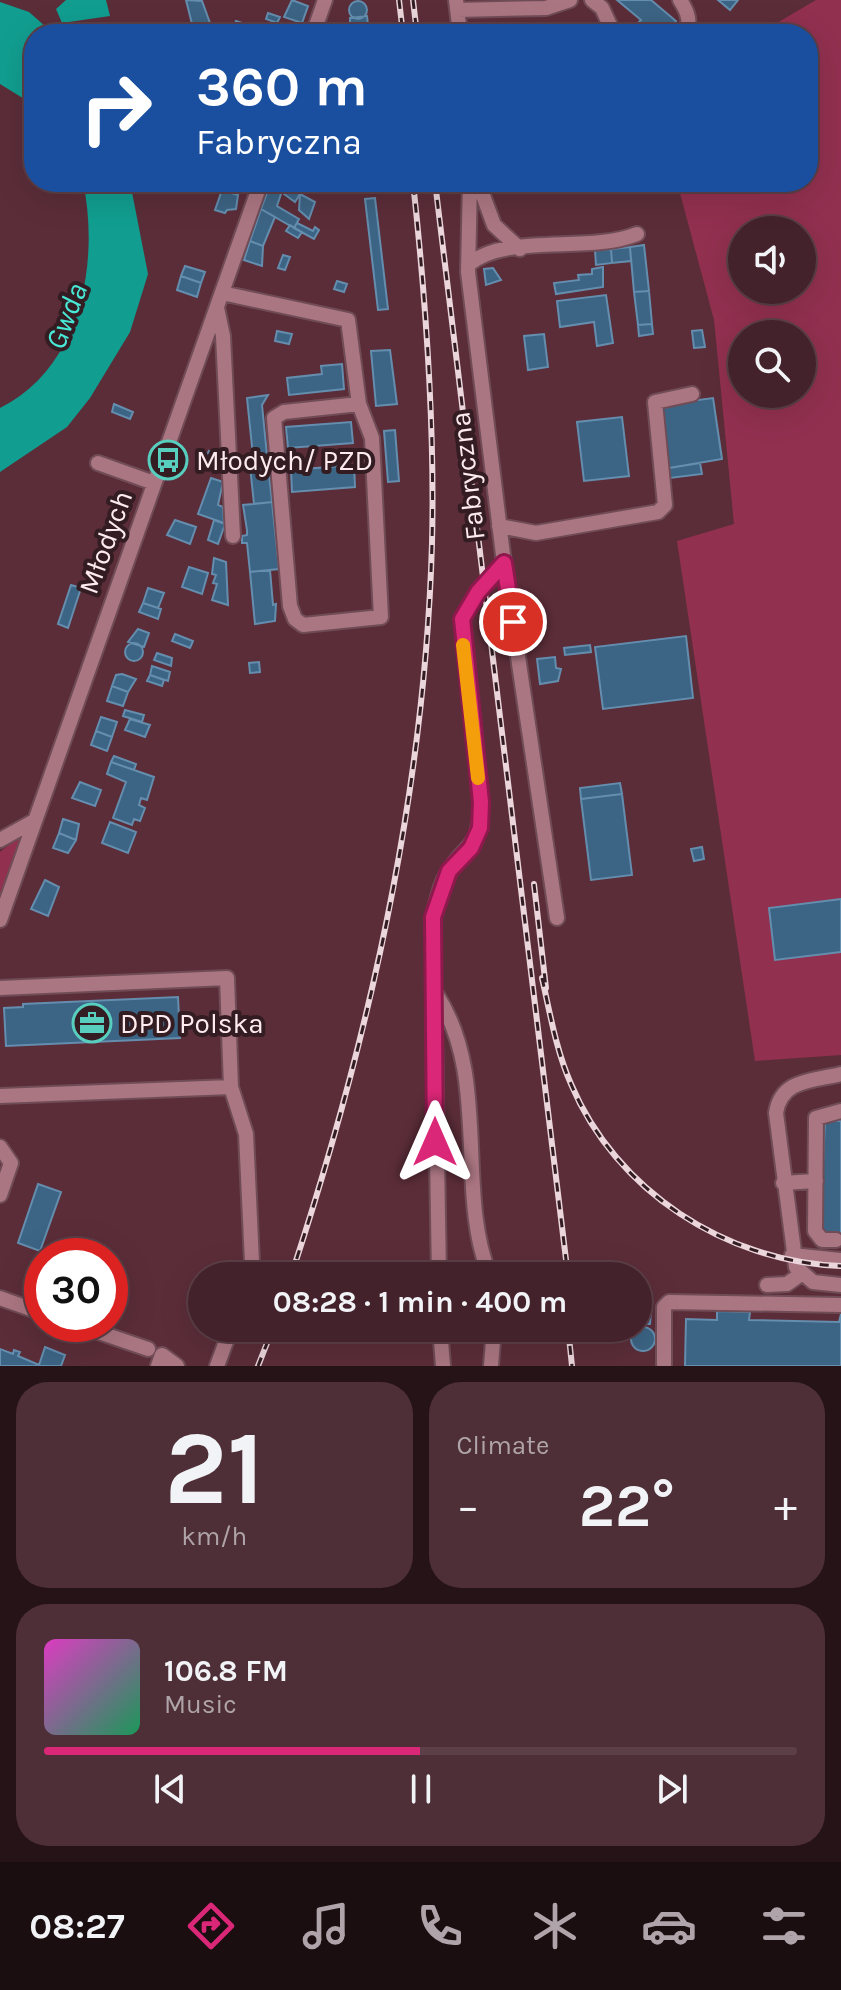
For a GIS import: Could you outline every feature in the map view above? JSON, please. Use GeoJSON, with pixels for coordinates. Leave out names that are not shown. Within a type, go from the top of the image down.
{"type":"FeatureCollection","features":[{"type":"Feature","properties":{"kind":"street"},"geometry":{"type":"LineString","coordinates":[[317,24],[325,0]]}},
{"type":"Feature","properties":{"kind":"street"},"geometry":{"type":"LineString","coordinates":[[456,5],[546,8],[570,0]]}},
{"type":"Feature","properties":{"kind":"street"},"geometry":{"type":"LineString","coordinates":[[592,0],[602,8],[609,24]]}},
{"type":"Feature","properties":{"kind":"street"},"geometry":{"type":"LineString","coordinates":[[680,0],[687,11],[689,24]]}},
{"type":"Feature","properties":{"kind":"street","name":"Młodych"},"geometry":{"type":"LineString","coordinates":[[1,914],[257,192]]}},
{"type":"Feature","properties":{"kind":"street","name":"Fabryczna"},"geometry":{"type":"LineString","coordinates":[[470,192],[468,265],[499,526],[557,918]]}},
{"type":"Feature","properties":{"kind":"street"},"geometry":{"type":"LineString","coordinates":[[482,192],[494,225],[520,249]]}},
{"type":"Feature","properties":{"kind":"street"},"geometry":{"type":"LineString","coordinates":[[468,265],[491,252],[614,242],[637,234]]}},
{"type":"Feature","properties":{"kind":"street"},"geometry":{"type":"LineString","coordinates":[[222,293],[348,320],[359,404],[372,438],[381,617],[303,625],[295,619],[290,606],[274,418],[284,412],[359,404]]}},
{"type":"Feature","properties":{"kind":"street"},"geometry":{"type":"LineString","coordinates":[[217,307],[223,336],[233,536]]}},
{"type":"Feature","properties":{"kind":"street"},"geometry":{"type":"LineString","coordinates":[[499,526],[536,533],[658,512],[665,505],[655,402],[692,394]]}},
{"type":"Feature","properties":{"kind":"street"},"geometry":{"type":"LineString","coordinates":[[98,463],[154,483]]}},
{"type":"Feature","properties":{"kind":"street"},"geometry":{"type":"LineString","coordinates":[[439,1262],[433,917],[439,891],[449,871],[471,848],[480,828],[481,802],[462,619],[478,592],[504,563]]}},
{"type":"Feature","properties":{"kind":"street"},"geometry":{"type":"LineString","coordinates":[[0,840],[34,821]]}},
{"type":"Feature","properties":{"kind":"street"},"geometry":{"type":"LineString","coordinates":[[0,988],[227,978],[231,1087],[246,1134],[252,1262]]}},
{"type":"Feature","properties":{"kind":"street"},"geometry":{"type":"LineString","coordinates":[[436,994],[452,1018],[463,1072],[472,1126],[478,1234],[486,1262]]}},
{"type":"Feature","properties":{"kind":"street"},"geometry":{"type":"LineString","coordinates":[[841,1074],[802,1082],[782,1093],[776,1123],[792,1255],[801,1274],[820,1284],[841,1285]]}},
{"type":"Feature","properties":{"kind":"street"},"geometry":{"type":"LineString","coordinates":[[0,1096],[231,1087]]}},
{"type":"Feature","properties":{"kind":"street"},"geometry":{"type":"LineString","coordinates":[[836,1240],[817,1237],[816,1118],[841,1111]]}},
{"type":"Feature","properties":{"kind":"street"},"geometry":{"type":"LineString","coordinates":[[0,1147],[11,1163],[0,1195]]}},
{"type":"Feature","properties":{"kind":"street"},"geometry":{"type":"LineString","coordinates":[[783,1183],[816,1181]]}},
{"type":"Feature","properties":{"kind":"street"},"geometry":{"type":"LineString","coordinates":[[792,1255],[841,1260]]}},
{"type":"Feature","properties":{"kind":"street"},"geometry":{"type":"LineString","coordinates":[[767,1285],[787,1284],[801,1274]]}},
{"type":"Feature","properties":{"kind":"street"},"geometry":{"type":"LineString","coordinates":[[0,1298],[24,1307]]}},
{"type":"Feature","properties":{"kind":"street"},"geometry":{"type":"LineString","coordinates":[[664,1366],[664,1307],[669,1302],[841,1305]]}},
{"type":"Feature","properties":{"kind":"street"},"geometry":{"type":"LineString","coordinates":[[128,1342],[148,1349]]}},
{"type":"Feature","properties":{"kind":"street"},"geometry":{"type":"LineString","coordinates":[[217,1366],[226,1342]]}},
{"type":"Feature","properties":{"kind":"street"},"geometry":{"type":"LineString","coordinates":[[441,1342],[443,1366]]}},
{"type":"Feature","properties":{"kind":"street"},"geometry":{"type":"LineString","coordinates":[[491,1366],[493,1342]]}},
{"type":"Feature","properties":{"kind":"street"},"geometry":{"type":"LineString","coordinates":[[158,1366],[162,1355],[177,1366]]}},
{"type":"Feature","properties":{"kind":"shaded area"},"geometry":{"type":"Polygon","coordinates":[[[66,0],[106,0],[110,16],[62,23],[56,9],[66,0]]]}},
{"type":"Feature","properties":{"kind":"shaded area"},"geometry":{"type":"Polygon","coordinates":[[[816,0],[841,0],[841,1055],[755,1061],[677,541],[734,524],[714,320],[680,192],[818,192],[818,24],[775,24],[816,0]]]}},
{"type":"Feature","properties":{"kind":"shaded area"},"geometry":{"type":"Polygon","coordinates":[[[0,2],[29,12],[43,24],[24,24],[24,99],[0,84],[0,2]]]}},
{"type":"Feature","properties":{"kind":"shaded area"},"geometry":{"type":"Polygon","coordinates":[[[85,192],[132,192],[148,274],[130,332],[90,398],[67,427],[0,472],[0,408],[28,390],[50,367],[66,340],[78,310],[86,278],[88,213],[85,192]]]}},
{"type":"Feature","properties":{"kind":"shaded area"},"geometry":{"type":"Polygon","coordinates":[[[17,838],[21,842],[0,900],[0,852],[17,838]]]}},
{"type":"Feature","properties":{"kind":"building"},"geometry":{"type":"Polygon","coordinates":[[[186,0],[202,1],[210,23],[192,24],[186,0]]]}},
{"type":"Feature","properties":{"kind":"building"},"geometry":{"type":"Polygon","coordinates":[[[292,0],[308,6],[302,23],[284,17],[292,0]]]}},
{"type":"Feature","properties":{"kind":"building"},"geometry":{"type":"Polygon","coordinates":[[[617,0],[651,0],[676,21],[673,24],[637,24],[641,20],[617,0]]]}},
{"type":"Feature","properties":{"kind":"building"},"geometry":{"type":"Polygon","coordinates":[[[718,0],[738,0],[730,10],[718,0]]]}},
{"type":"Feature","properties":{"kind":"building"},"geometry":{"type":"Polygon","coordinates":[[[358,1],[367,10],[358,19],[349,10],[358,1]]]}},
{"type":"Feature","properties":{"kind":"building"},"geometry":{"type":"Polygon","coordinates":[[[268,13],[280,17],[277,23],[266,19],[268,13]]]}},
{"type":"Feature","properties":{"kind":"building"},"geometry":{"type":"Polygon","coordinates":[[[367,16],[368,24],[350,24],[350,18],[367,16]]]}},
{"type":"Feature","properties":{"kind":"building"},"geometry":{"type":"Polygon","coordinates":[[[221,192],[238,195],[236,209],[225,213],[215,210],[221,192]]]}},
{"type":"Feature","properties":{"kind":"building"},"geometry":{"type":"Polygon","coordinates":[[[267,192],[282,192],[277,206],[299,219],[294,228],[261,209],[267,192]]]}},
{"type":"Feature","properties":{"kind":"building"},"geometry":{"type":"Polygon","coordinates":[[[284,192],[300,194],[295,202],[284,192]]]}},
{"type":"Feature","properties":{"kind":"building"},"geometry":{"type":"Polygon","coordinates":[[[300,194],[315,202],[309,219],[299,210],[300,194]]]}},
{"type":"Feature","properties":{"kind":"building"},"geometry":{"type":"Polygon","coordinates":[[[375,198],[388,309],[378,310],[365,199],[375,198]]]}},
{"type":"Feature","properties":{"kind":"building"},"geometry":{"type":"Polygon","coordinates":[[[261,209],[275,217],[263,246],[250,241],[261,209]]]}},
{"type":"Feature","properties":{"kind":"building"},"geometry":{"type":"Polygon","coordinates":[[[297,223],[313,231],[315,227],[319,230],[314,239],[294,228],[297,223]]]}},
{"type":"Feature","properties":{"kind":"building"},"geometry":{"type":"Polygon","coordinates":[[[290,225],[302,232],[298,238],[286,231],[290,225]]]}},
{"type":"Feature","properties":{"kind":"building"},"geometry":{"type":"Polygon","coordinates":[[[250,241],[263,246],[262,266],[244,260],[250,241]]]}},
{"type":"Feature","properties":{"kind":"building"},"geometry":{"type":"Polygon","coordinates":[[[644,245],[649,291],[634,292],[630,247],[644,245]]]}},
{"type":"Feature","properties":{"kind":"building"},"geometry":{"type":"Polygon","coordinates":[[[630,247],[631,261],[612,263],[611,249],[630,247]]]}},
{"type":"Feature","properties":{"kind":"building"},"geometry":{"type":"Polygon","coordinates":[[[611,249],[612,263],[596,265],[595,250],[611,249]]]}},
{"type":"Feature","properties":{"kind":"building"},"geometry":{"type":"Polygon","coordinates":[[[283,255],[290,257],[285,270],[278,268],[283,255]]]}},
{"type":"Feature","properties":{"kind":"building"},"geometry":{"type":"Polygon","coordinates":[[[185,266],[205,272],[201,283],[181,276],[185,266]]]}},
{"type":"Feature","properties":{"kind":"building"},"geometry":{"type":"Polygon","coordinates":[[[603,267],[603,287],[556,294],[554,283],[579,280],[578,275],[592,274],[592,269],[603,267]]]}},
{"type":"Feature","properties":{"kind":"building"},"geometry":{"type":"Polygon","coordinates":[[[493,268],[501,280],[486,285],[484,269],[493,268]]]}},
{"type":"Feature","properties":{"kind":"building"},"geometry":{"type":"Polygon","coordinates":[[[181,276],[201,283],[197,297],[177,290],[181,276]]]}},
{"type":"Feature","properties":{"kind":"building"},"geometry":{"type":"Polygon","coordinates":[[[337,281],[347,284],[344,292],[334,289],[337,281]]]}},
{"type":"Feature","properties":{"kind":"building"},"geometry":{"type":"Polygon","coordinates":[[[649,291],[652,324],[638,325],[634,292],[649,291]]]}},
{"type":"Feature","properties":{"kind":"building"},"geometry":{"type":"Polygon","coordinates":[[[606,295],[613,343],[597,346],[594,322],[560,327],[557,301],[606,295]]]}},
{"type":"Feature","properties":{"kind":"building"},"geometry":{"type":"Polygon","coordinates":[[[652,324],[653,334],[639,336],[638,325],[652,324]]]}},
{"type":"Feature","properties":{"kind":"building"},"geometry":{"type":"Polygon","coordinates":[[[702,330],[705,347],[694,348],[692,331],[702,330]]]}},
{"type":"Feature","properties":{"kind":"building"},"geometry":{"type":"Polygon","coordinates":[[[277,331],[292,334],[289,344],[275,341],[277,331]]]}},
{"type":"Feature","properties":{"kind":"building"},"geometry":{"type":"Polygon","coordinates":[[[544,334],[548,367],[528,370],[524,336],[544,334]]]}},
{"type":"Feature","properties":{"kind":"building"},"geometry":{"type":"Polygon","coordinates":[[[390,350],[397,404],[376,406],[371,351],[390,350]]]}},
{"type":"Feature","properties":{"kind":"building"},"geometry":{"type":"Polygon","coordinates":[[[342,364],[344,389],[289,395],[287,378],[322,374],[321,366],[342,364]]]}},
{"type":"Feature","properties":{"kind":"building"},"geometry":{"type":"Polygon","coordinates":[[[268,395],[262,405],[267,455],[253,456],[247,398],[268,395]]]}},
{"type":"Feature","properties":{"kind":"building"},"geometry":{"type":"Polygon","coordinates":[[[713,398],[722,459],[669,468],[660,405],[713,398]]]}},
{"type":"Feature","properties":{"kind":"building"},"geometry":{"type":"Polygon","coordinates":[[[114,404],[133,412],[130,419],[112,412],[114,404]]]}},
{"type":"Feature","properties":{"kind":"building"},"geometry":{"type":"Polygon","coordinates":[[[622,417],[629,476],[584,481],[577,422],[622,417]]]}},
{"type":"Feature","properties":{"kind":"building"},"geometry":{"type":"Polygon","coordinates":[[[351,422],[353,443],[288,448],[286,427],[351,422]]]}},
{"type":"Feature","properties":{"kind":"building"},"geometry":{"type":"Polygon","coordinates":[[[395,430],[399,481],[388,482],[384,431],[395,430]]]}},
{"type":"Feature","properties":{"kind":"building"},"geometry":{"type":"Polygon","coordinates":[[[209,451],[216,455],[213,463],[205,459],[209,451]]]}},
{"type":"Feature","properties":{"kind":"building"},"geometry":{"type":"Polygon","coordinates":[[[267,455],[272,502],[254,504],[249,457],[267,455]]]}},
{"type":"Feature","properties":{"kind":"building"},"geometry":{"type":"Polygon","coordinates":[[[700,463],[702,474],[670,478],[669,468],[700,463]]]}},
{"type":"Feature","properties":{"kind":"building"},"geometry":{"type":"Polygon","coordinates":[[[354,465],[355,487],[292,492],[291,470],[354,465]]]}},
{"type":"Feature","properties":{"kind":"building"},"geometry":{"type":"Polygon","coordinates":[[[211,478],[223,482],[218,505],[223,507],[224,523],[198,514],[211,478]]]}},
{"type":"Feature","properties":{"kind":"building"},"geometry":{"type":"Polygon","coordinates":[[[272,502],[279,569],[250,572],[247,543],[242,543],[242,536],[247,535],[243,505],[272,502]]]}},
{"type":"Feature","properties":{"kind":"building"},"geometry":{"type":"Polygon","coordinates":[[[175,520],[196,527],[190,544],[167,535],[175,520]]]}},
{"type":"Feature","properties":{"kind":"building"},"geometry":{"type":"Polygon","coordinates":[[[214,520],[225,524],[218,544],[208,540],[214,520]]]}},
{"type":"Feature","properties":{"kind":"building"},"geometry":{"type":"Polygon","coordinates":[[[214,558],[226,562],[228,605],[212,600],[217,584],[213,583],[216,575],[212,574],[214,558]]]}},
{"type":"Feature","properties":{"kind":"building"},"geometry":{"type":"Polygon","coordinates":[[[189,567],[208,573],[202,594],[182,587],[189,567]]]}},
{"type":"Feature","properties":{"kind":"building"},"geometry":{"type":"Polygon","coordinates":[[[270,570],[273,605],[276,604],[275,621],[255,624],[250,572],[270,570]]]}},
{"type":"Feature","properties":{"kind":"building"},"geometry":{"type":"Polygon","coordinates":[[[71,585],[81,588],[68,628],[58,624],[71,585]]]}},
{"type":"Feature","properties":{"kind":"building"},"geometry":{"type":"Polygon","coordinates":[[[148,588],[164,593],[158,608],[143,603],[148,588]]]}},
{"type":"Feature","properties":{"kind":"building"},"geometry":{"type":"Polygon","coordinates":[[[143,603],[161,609],[158,619],[139,612],[143,603]]]}},
{"type":"Feature","properties":{"kind":"building"},"geometry":{"type":"Polygon","coordinates":[[[138,629],[149,633],[144,647],[128,642],[138,629]]]}},
{"type":"Feature","properties":{"kind":"building"},"geometry":{"type":"Polygon","coordinates":[[[175,634],[193,641],[190,648],[172,641],[175,634]]]}},
{"type":"Feature","properties":{"kind":"building"},"geometry":{"type":"Polygon","coordinates":[[[686,636],[693,698],[603,709],[595,647],[686,636]]]}},
{"type":"Feature","properties":{"kind":"building"},"geometry":{"type":"Polygon","coordinates":[[[134,643],[143,652],[134,661],[125,652],[134,643]]]}},
{"type":"Feature","properties":{"kind":"building"},"geometry":{"type":"Polygon","coordinates":[[[590,645],[591,652],[565,655],[564,648],[590,645]]]}},
{"type":"Feature","properties":{"kind":"building"},"geometry":{"type":"Polygon","coordinates":[[[157,653],[172,658],[171,666],[154,660],[157,653]]]}},
{"type":"Feature","properties":{"kind":"building"},"geometry":{"type":"Polygon","coordinates":[[[555,657],[556,668],[561,669],[558,681],[540,684],[537,659],[555,657]]]}},
{"type":"Feature","properties":{"kind":"building"},"geometry":{"type":"Polygon","coordinates":[[[259,662],[260,672],[250,673],[249,663],[259,662]]]}},
{"type":"Feature","properties":{"kind":"building"},"geometry":{"type":"Polygon","coordinates":[[[152,666],[170,672],[168,681],[150,675],[152,666]]]}},
{"type":"Feature","properties":{"kind":"building"},"geometry":{"type":"Polygon","coordinates":[[[116,675],[136,679],[128,692],[112,686],[116,675]]]}},
{"type":"Feature","properties":{"kind":"building"},"geometry":{"type":"Polygon","coordinates":[[[150,675],[164,680],[162,686],[147,681],[150,675]]]}},
{"type":"Feature","properties":{"kind":"building"},"geometry":{"type":"Polygon","coordinates":[[[112,686],[128,692],[123,706],[107,701],[112,686]]]}},
{"type":"Feature","properties":{"kind":"building"},"geometry":{"type":"Polygon","coordinates":[[[125,710],[144,715],[142,722],[123,716],[125,710]]]}},
{"type":"Feature","properties":{"kind":"building"},"geometry":{"type":"Polygon","coordinates":[[[101,717],[117,722],[112,737],[96,731],[101,717]]]}},
{"type":"Feature","properties":{"kind":"building"},"geometry":{"type":"Polygon","coordinates":[[[130,719],[150,725],[145,737],[125,730],[130,719]]]}},
{"type":"Feature","properties":{"kind":"building"},"geometry":{"type":"Polygon","coordinates":[[[96,731],[112,737],[107,751],[91,745],[96,731]]]}},
{"type":"Feature","properties":{"kind":"building"},"geometry":{"type":"Polygon","coordinates":[[[114,756],[136,764],[134,770],[111,762],[114,756]]]}},
{"type":"Feature","properties":{"kind":"building"},"geometry":{"type":"Polygon","coordinates":[[[111,762],[154,777],[147,800],[141,798],[139,805],[145,808],[140,821],[134,819],[132,825],[113,818],[126,782],[107,774],[111,762]]]}},
{"type":"Feature","properties":{"kind":"building"},"geometry":{"type":"Polygon","coordinates":[[[80,782],[101,790],[95,806],[72,798],[80,782]]]}},
{"type":"Feature","properties":{"kind":"building"},"geometry":{"type":"Polygon","coordinates":[[[620,783],[622,794],[581,799],[580,788],[620,783]]]}},
{"type":"Feature","properties":{"kind":"building"},"geometry":{"type":"Polygon","coordinates":[[[622,794],[632,875],[591,880],[581,799],[622,794]]]}},
{"type":"Feature","properties":{"kind":"building"},"geometry":{"type":"Polygon","coordinates":[[[63,819],[79,824],[76,840],[59,833],[63,819]]]}},
{"type":"Feature","properties":{"kind":"building"},"geometry":{"type":"Polygon","coordinates":[[[110,822],[136,832],[128,853],[102,843],[110,822]]]}},
{"type":"Feature","properties":{"kind":"building"},"geometry":{"type":"Polygon","coordinates":[[[59,833],[76,840],[68,853],[53,848],[59,833]]]}},
{"type":"Feature","properties":{"kind":"building"},"geometry":{"type":"Polygon","coordinates":[[[702,847],[704,859],[694,861],[691,849],[702,847]]]}},
{"type":"Feature","properties":{"kind":"building"},"geometry":{"type":"Polygon","coordinates":[[[45,880],[59,887],[48,916],[31,909],[45,880]]]}},
{"type":"Feature","properties":{"kind":"building"},"geometry":{"type":"Polygon","coordinates":[[[841,899],[841,952],[775,960],[769,908],[841,899]]]}},
{"type":"Feature","properties":{"kind":"building","name":"DPD Polska"},"geometry":{"type":"Polygon","coordinates":[[[178,997],[180,1038],[6,1046],[4,1008],[23,1007],[23,1004],[178,997]]]}},
{"type":"Feature","properties":{"kind":"building"},"geometry":{"type":"Polygon","coordinates":[[[825,1120],[841,1121],[841,1233],[820,1232],[825,1120]]]}},
{"type":"Feature","properties":{"kind":"building"},"geometry":{"type":"Polygon","coordinates":[[[38,1184],[61,1192],[45,1238],[24,1238],[24,1245],[18,1243],[38,1184]]]}},
{"type":"Feature","properties":{"kind":"building"},"geometry":{"type":"Polygon","coordinates":[[[717,1311],[750,1312],[749,1320],[839,1322],[841,1314],[841,1366],[685,1366],[686,1319],[717,1320],[717,1311]]]}},
{"type":"Feature","properties":{"kind":"building"},"geometry":{"type":"Polygon","coordinates":[[[652,1332],[654,1344],[648,1350],[638,1350],[632,1344],[652,1342],[652,1332]]]}},
{"type":"Feature","properties":{"kind":"building"},"geometry":{"type":"Polygon","coordinates":[[[45,1347],[65,1355],[61,1366],[0,1366],[0,1349],[13,1354],[14,1350],[20,1352],[18,1356],[39,1365],[45,1347]]]}},
{"type":"Feature","properties":{"kind":"railway"},"geometry":{"type":"LineString","coordinates":[[399,0],[402,24]]}},
{"type":"Feature","properties":{"kind":"railway"},"geometry":{"type":"LineString","coordinates":[[413,0],[416,24]]}},
{"type":"Feature","properties":{"kind":"railway"},"geometry":{"type":"LineString","coordinates":[[295,1262],[345,1097],[368,1006],[405,823],[418,730],[427,637],[433,498],[428,362],[414,192]]}},
{"type":"Feature","properties":{"kind":"railway"},"geometry":{"type":"LineString","coordinates":[[436,192],[566,1262]]}},
{"type":"Feature","properties":{"kind":"railway"},"geometry":{"type":"LineString","coordinates":[[534,884],[546,988]]}},
{"type":"Feature","properties":{"kind":"railway"},"geometry":{"type":"LineString","coordinates":[[542,978],[557,1045],[571,1084],[591,1122],[616,1157],[646,1188],[680,1214],[717,1235],[757,1251],[798,1261],[841,1266]]}},
{"type":"Feature","properties":{"kind":"railway"},"geometry":{"type":"LineString","coordinates":[[258,1366],[267,1342]]}},
{"type":"Feature","properties":{"kind":"railway"},"geometry":{"type":"LineString","coordinates":[[569,1342],[572,1366]]}},
{"type":"Feature","properties":{"kind":"slow traffic"},"geometry":{"type":"LineString","coordinates":[[463,645],[478,778]]}},
{"type":"Feature","properties":{"kind":"place","name":"Młodych/ PZD"},"geometry":{"type":"Point","coordinates":[168,460]}},
{"type":"Feature","properties":{"kind":"place","name":"DPD Polska"},"geometry":{"type":"Point","coordinates":[92,1023]}},
{"type":"Feature","properties":{"kind":"route"},"geometry":{"type":"LineString","coordinates":[[435,1142],[433,917],[439,891],[449,871],[471,848],[480,828],[481,802],[462,619],[478,592],[504,563],[513,622]]}},
{"type":"Feature","properties":{"kind":"water label","name":"Gwda"},"geometry":{"type":"Point","coordinates":[66,316]}}]}
